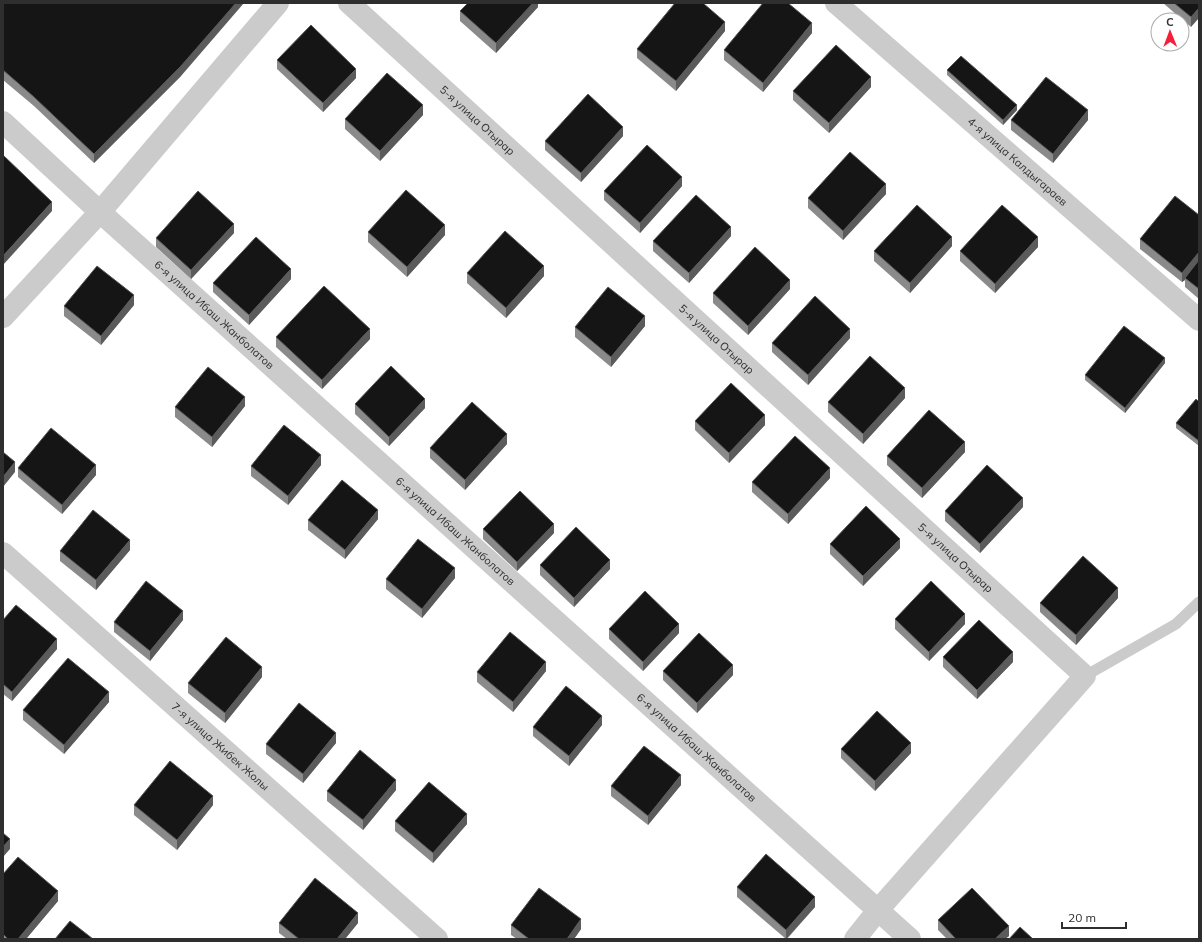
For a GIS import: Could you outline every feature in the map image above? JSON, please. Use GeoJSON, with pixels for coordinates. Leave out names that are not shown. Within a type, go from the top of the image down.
{"type":"FeatureCollection","features":[{"type":"Feature","properties":{"kind":"street"},"geometry":{"type":"LineString","coordinates":[[3,317],[100,212],[278,3]]}},
{"type":"Feature","properties":{"kind":"street","name":"5-я улица Отырар"},"geometry":{"type":"LineString","coordinates":[[349,3],[1084,676]]}},
{"type":"Feature","properties":{"kind":"street","name":"4-я улица Калдыгараев"},"geometry":{"type":"LineString","coordinates":[[836,3],[1199,320]]}},
{"type":"Feature","properties":{"kind":"street","name":"6-я улица Ибаш Жанболатов"},"geometry":{"type":"LineString","coordinates":[[3,122],[100,212],[910,939]]}},
{"type":"Feature","properties":{"kind":"street","name":"7-я улица Жибек Жолы"},"geometry":{"type":"LineString","coordinates":[[3,553],[438,939]]}},
{"type":"Feature","properties":{"kind":"street"},"geometry":{"type":"LineString","coordinates":[[855,939],[878,910],[1084,676]]}},
{"type":"Feature","properties":{"kind":"lane"},"geometry":{"type":"LineString","coordinates":[[1084,676],[1176,624],[1199,602]]}},
{"type":"Feature","properties":{"kind":"building"},"geometry":{"type":"Polygon","coordinates":[[[3,3],[236,3],[181,66],[94,154],[3,70],[3,3]]]}},
{"type":"Feature","properties":{"kind":"building"},"geometry":{"type":"Polygon","coordinates":[[[468,3],[533,3],[496,43],[460,11],[468,3]]]}},
{"type":"Feature","properties":{"kind":"building"},"geometry":{"type":"Polygon","coordinates":[[[675,3],[703,3],[725,22],[676,81],[637,49],[675,3]]]}},
{"type":"Feature","properties":{"kind":"building"},"geometry":{"type":"Polygon","coordinates":[[[763,3],[788,3],[812,23],[763,83],[724,50],[763,3]]]}},
{"type":"Feature","properties":{"kind":"building"},"geometry":{"type":"Polygon","coordinates":[[[1174,3],[1199,3],[1199,8],[1191,17],[1190,12],[1185,12],[1174,3]]]}},
{"type":"Feature","properties":{"kind":"building"},"geometry":{"type":"Polygon","coordinates":[[[311,25],[356,69],[323,103],[277,60],[311,25]]]}},
{"type":"Feature","properties":{"kind":"building"},"geometry":{"type":"Polygon","coordinates":[[[836,45],[871,77],[829,123],[793,91],[836,45]]]}},
{"type":"Feature","properties":{"kind":"building"},"geometry":{"type":"Polygon","coordinates":[[[961,56],[1017,105],[1003,120],[947,70],[961,56]]]}},
{"type":"Feature","properties":{"kind":"building"},"geometry":{"type":"Polygon","coordinates":[[[387,73],[423,105],[380,151],[345,119],[387,73]]]}},
{"type":"Feature","properties":{"kind":"building"},"geometry":{"type":"Polygon","coordinates":[[[1046,77],[1088,110],[1053,154],[1011,120],[1046,77]]]}},
{"type":"Feature","properties":{"kind":"building"},"geometry":{"type":"Polygon","coordinates":[[[588,94],[623,127],[581,173],[545,141],[588,94]]]}},
{"type":"Feature","properties":{"kind":"building"},"geometry":{"type":"Polygon","coordinates":[[[647,145],[682,177],[640,223],[604,191],[647,145]]]}},
{"type":"Feature","properties":{"kind":"building"},"geometry":{"type":"Polygon","coordinates":[[[850,152],[886,184],[843,231],[808,198],[850,152]]]}},
{"type":"Feature","properties":{"kind":"building"},"geometry":{"type":"Polygon","coordinates":[[[3,155],[52,202],[3,256],[3,155]]]}},
{"type":"Feature","properties":{"kind":"building"},"geometry":{"type":"Polygon","coordinates":[[[406,190],[445,225],[407,267],[368,232],[406,190]]]}},
{"type":"Feature","properties":{"kind":"building"},"geometry":{"type":"Polygon","coordinates":[[[198,191],[234,224],[191,270],[156,238],[198,191]]]}},
{"type":"Feature","properties":{"kind":"building"},"geometry":{"type":"Polygon","coordinates":[[[696,195],[731,227],[689,273],[653,241],[696,195]]]}},
{"type":"Feature","properties":{"kind":"building"},"geometry":{"type":"Polygon","coordinates":[[[1175,196],[1199,215],[1199,252],[1182,273],[1140,239],[1175,196]]]}},
{"type":"Feature","properties":{"kind":"building"},"geometry":{"type":"Polygon","coordinates":[[[917,205],[952,237],[910,283],[874,251],[917,205]]]}},
{"type":"Feature","properties":{"kind":"building"},"geometry":{"type":"Polygon","coordinates":[[[1002,205],[1038,237],[995,284],[960,251],[1002,205]]]}},
{"type":"Feature","properties":{"kind":"building"},"geometry":{"type":"Polygon","coordinates":[[[505,231],[544,266],[506,308],[467,273],[505,231]]]}},
{"type":"Feature","properties":{"kind":"building"},"geometry":{"type":"Polygon","coordinates":[[[256,237],[291,269],[249,315],[213,283],[256,237]]]}},
{"type":"Feature","properties":{"kind":"building"},"geometry":{"type":"Polygon","coordinates":[[[755,247],[790,280],[748,326],[713,293],[755,247]]]}},
{"type":"Feature","properties":{"kind":"building"},"geometry":{"type":"Polygon","coordinates":[[[1199,260],[1199,289],[1185,278],[1199,260]]]}},
{"type":"Feature","properties":{"kind":"building"},"geometry":{"type":"Polygon","coordinates":[[[97,266],[134,295],[101,336],[64,306],[97,266]]]}},
{"type":"Feature","properties":{"kind":"building"},"geometry":{"type":"Polygon","coordinates":[[[324,286],[370,329],[322,380],[276,337],[324,286]]]}},
{"type":"Feature","properties":{"kind":"building"},"geometry":{"type":"Polygon","coordinates":[[[608,287],[645,316],[611,357],[575,327],[608,287]]]}},
{"type":"Feature","properties":{"kind":"building"},"geometry":{"type":"Polygon","coordinates":[[[815,296],[850,329],[808,375],[772,343],[815,296]]]}},
{"type":"Feature","properties":{"kind":"building"},"geometry":{"type":"Polygon","coordinates":[[[1124,326],[1165,358],[1125,408],[1085,375],[1124,326]]]}},
{"type":"Feature","properties":{"kind":"building"},"geometry":{"type":"Polygon","coordinates":[[[870,356],[905,388],[863,434],[828,402],[870,356]]]}},
{"type":"Feature","properties":{"kind":"building"},"geometry":{"type":"Polygon","coordinates":[[[391,366],[425,399],[389,437],[355,404],[391,366]]]}},
{"type":"Feature","properties":{"kind":"building"},"geometry":{"type":"Polygon","coordinates":[[[208,367],[245,397],[212,437],[175,407],[208,367]]]}},
{"type":"Feature","properties":{"kind":"building"},"geometry":{"type":"Polygon","coordinates":[[[731,383],[765,415],[729,453],[695,421],[731,383]]]}},
{"type":"Feature","properties":{"kind":"building"},"geometry":{"type":"Polygon","coordinates":[[[1196,399],[1199,402],[1199,441],[1176,423],[1196,399]]]}},
{"type":"Feature","properties":{"kind":"building"},"geometry":{"type":"Polygon","coordinates":[[[472,402],[507,434],[465,480],[430,448],[472,402]]]}},
{"type":"Feature","properties":{"kind":"building"},"geometry":{"type":"Polygon","coordinates":[[[929,410],[965,442],[922,488],[887,456],[929,410]]]}},
{"type":"Feature","properties":{"kind":"building"},"geometry":{"type":"Polygon","coordinates":[[[284,425],[321,455],[288,496],[251,466],[284,425]]]}},
{"type":"Feature","properties":{"kind":"building"},"geometry":{"type":"Polygon","coordinates":[[[51,428],[96,465],[62,505],[18,468],[51,428]]]}},
{"type":"Feature","properties":{"kind":"building"},"geometry":{"type":"Polygon","coordinates":[[[795,436],[830,468],[788,514],[752,482],[795,436]]]}},
{"type":"Feature","properties":{"kind":"building"},"geometry":{"type":"Polygon","coordinates":[[[3,452],[15,462],[3,477],[3,452]]]}},
{"type":"Feature","properties":{"kind":"building"},"geometry":{"type":"Polygon","coordinates":[[[987,465],[1023,498],[980,544],[945,511],[987,465]]]}},
{"type":"Feature","properties":{"kind":"building"},"geometry":{"type":"Polygon","coordinates":[[[342,480],[378,510],[345,550],[308,520],[342,480]]]}},
{"type":"Feature","properties":{"kind":"building"},"geometry":{"type":"Polygon","coordinates":[[[520,491],[554,524],[517,562],[483,529],[520,491]]]}},
{"type":"Feature","properties":{"kind":"building"},"geometry":{"type":"Polygon","coordinates":[[[866,506],[900,539],[863,576],[830,544],[866,506]]]}},
{"type":"Feature","properties":{"kind":"building"},"geometry":{"type":"Polygon","coordinates":[[[93,510],[130,540],[96,580],[60,551],[93,510]]]}},
{"type":"Feature","properties":{"kind":"building"},"geometry":{"type":"Polygon","coordinates":[[[576,527],[610,560],[574,598],[540,565],[576,527]]]}},
{"type":"Feature","properties":{"kind":"building"},"geometry":{"type":"Polygon","coordinates":[[[418,539],[455,568],[422,609],[386,579],[418,539]]]}},
{"type":"Feature","properties":{"kind":"building"},"geometry":{"type":"Polygon","coordinates":[[[1083,556],[1118,588],[1076,635],[1040,603],[1083,556]]]}},
{"type":"Feature","properties":{"kind":"building"},"geometry":{"type":"Polygon","coordinates":[[[146,581],[183,611],[150,651],[114,622],[146,581]]]}},
{"type":"Feature","properties":{"kind":"building"},"geometry":{"type":"Polygon","coordinates":[[[931,581],[965,614],[929,652],[895,619],[931,581]]]}},
{"type":"Feature","properties":{"kind":"building"},"geometry":{"type":"Polygon","coordinates":[[[645,591],[679,624],[643,662],[609,629],[645,591]]]}},
{"type":"Feature","properties":{"kind":"building"},"geometry":{"type":"Polygon","coordinates":[[[16,605],[57,639],[12,692],[3,684],[3,620],[16,605]]]}},
{"type":"Feature","properties":{"kind":"building"},"geometry":{"type":"Polygon","coordinates":[[[979,620],[1013,652],[977,690],[943,657],[979,620]]]}},
{"type":"Feature","properties":{"kind":"building"},"geometry":{"type":"Polygon","coordinates":[[[510,632],[546,662],[513,702],[477,672],[510,632]]]}},
{"type":"Feature","properties":{"kind":"building"},"geometry":{"type":"Polygon","coordinates":[[[699,633],[733,665],[697,703],[663,671],[699,633]]]}},
{"type":"Feature","properties":{"kind":"building"},"geometry":{"type":"Polygon","coordinates":[[[226,637],[262,667],[225,713],[188,683],[226,637]]]}},
{"type":"Feature","properties":{"kind":"building"},"geometry":{"type":"Polygon","coordinates":[[[68,658],[109,692],[64,745],[23,710],[68,658]]]}},
{"type":"Feature","properties":{"kind":"building"},"geometry":{"type":"Polygon","coordinates":[[[566,686],[602,716],[569,756],[533,727],[566,686]]]}},
{"type":"Feature","properties":{"kind":"building"},"geometry":{"type":"Polygon","coordinates":[[[299,703],[336,733],[303,774],[266,744],[299,703]]]}},
{"type":"Feature","properties":{"kind":"building"},"geometry":{"type":"Polygon","coordinates":[[[877,711],[911,743],[875,781],[841,749],[877,711]]]}},
{"type":"Feature","properties":{"kind":"building"},"geometry":{"type":"Polygon","coordinates":[[[644,746],[681,775],[648,816],[611,786],[644,746]]]}},
{"type":"Feature","properties":{"kind":"building"},"geometry":{"type":"Polygon","coordinates":[[[360,750],[396,780],[363,820],[327,791],[360,750]]]}},
{"type":"Feature","properties":{"kind":"building"},"geometry":{"type":"Polygon","coordinates":[[[170,761],[213,796],[177,840],[134,805],[170,761]]]}},
{"type":"Feature","properties":{"kind":"building"},"geometry":{"type":"Polygon","coordinates":[[[429,782],[467,814],[433,853],[395,821],[429,782]]]}},
{"type":"Feature","properties":{"kind":"building"},"geometry":{"type":"Polygon","coordinates":[[[3,833],[10,839],[3,847],[3,833]]]}},
{"type":"Feature","properties":{"kind":"building"},"geometry":{"type":"Polygon","coordinates":[[[766,854],[815,897],[786,930],[737,887],[766,854]]]}},
{"type":"Feature","properties":{"kind":"building"},"geometry":{"type":"Polygon","coordinates":[[[18,857],[58,891],[18,939],[8,939],[3,934],[3,874],[18,857]]]}},
{"type":"Feature","properties":{"kind":"building"},"geometry":{"type":"Polygon","coordinates":[[[315,878],[358,913],[337,939],[299,939],[279,923],[315,878]]]}},
{"type":"Feature","properties":{"kind":"building"},"geometry":{"type":"Polygon","coordinates":[[[539,888],[581,919],[567,939],[529,939],[511,925],[539,888]]]}},
{"type":"Feature","properties":{"kind":"building"},"geometry":{"type":"Polygon","coordinates":[[[972,888],[1009,926],[995,939],[956,939],[938,920],[972,888]]]}},
{"type":"Feature","properties":{"kind":"building"},"geometry":{"type":"Polygon","coordinates":[[[70,921],[93,939],[55,939],[70,921]]]}},
{"type":"Feature","properties":{"kind":"building"},"geometry":{"type":"Polygon","coordinates":[[[1020,927],[1033,939],[1009,939],[1020,927]]]}}]}
